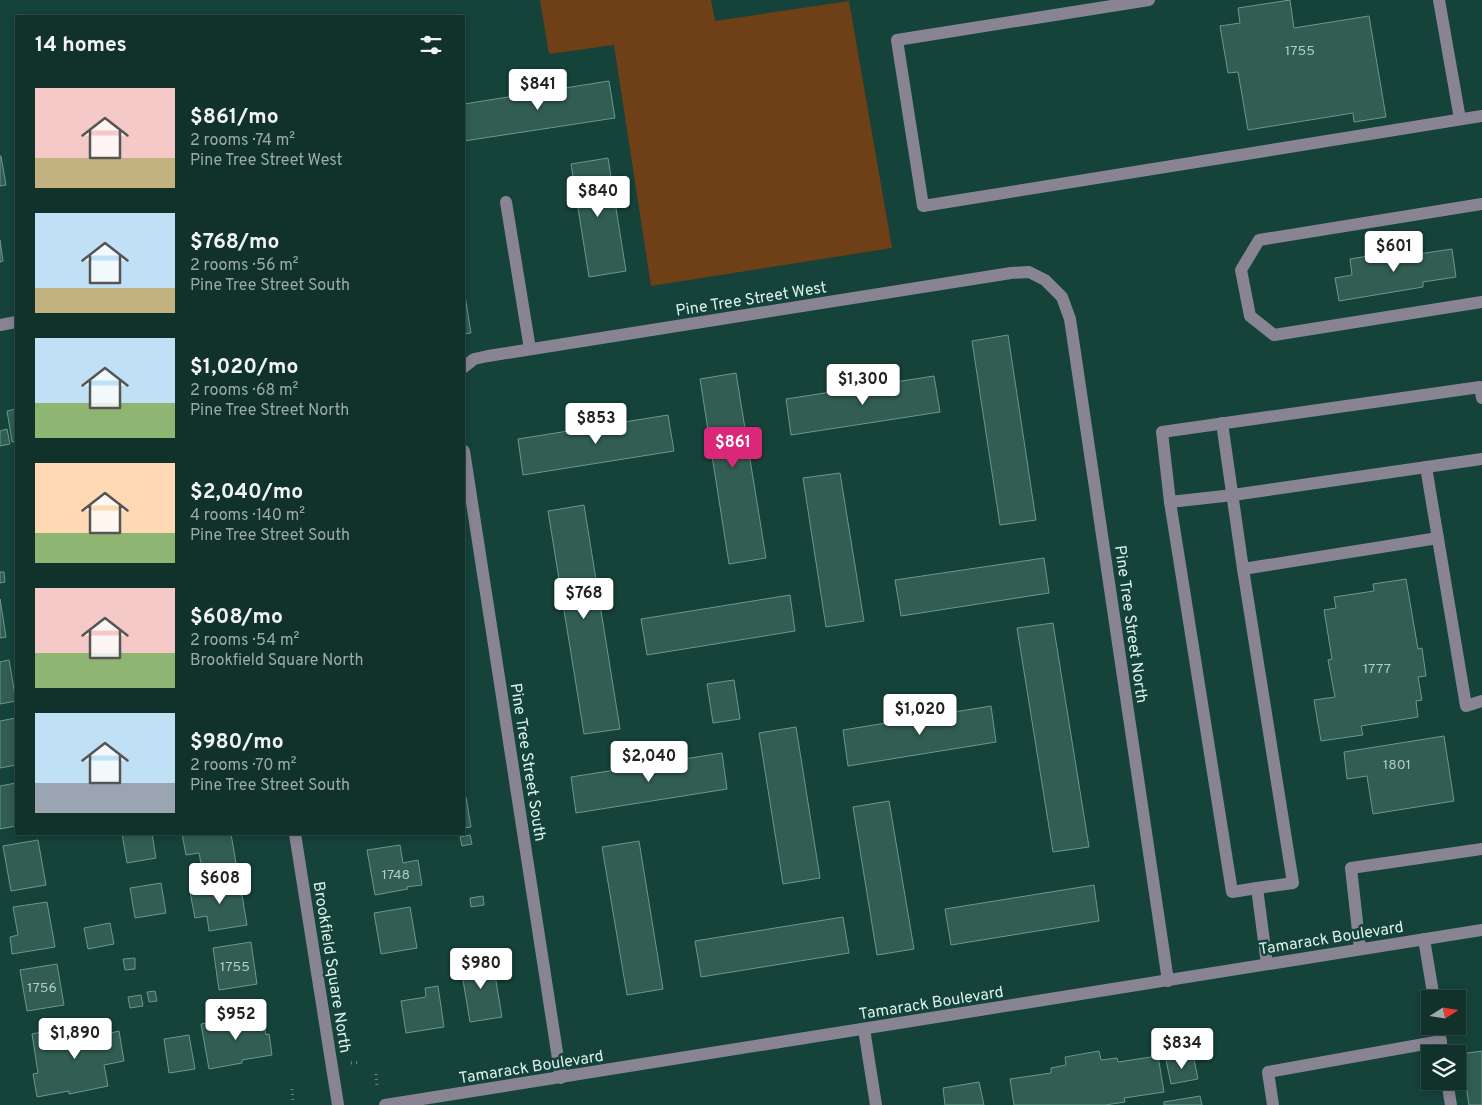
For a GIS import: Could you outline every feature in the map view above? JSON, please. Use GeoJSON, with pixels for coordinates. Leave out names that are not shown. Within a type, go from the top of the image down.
{"type":"FeatureCollection","features":[{"type":"Feature","properties":{"kind":"street"},"geometry":{"type":"LineString","coordinates":[[1149,0],[897,40],[923,206],[1482,116]]}},
{"type":"Feature","properties":{"kind":"street"},"geometry":{"type":"LineString","coordinates":[[1439,0],[1460,119]]}},
{"type":"Feature","properties":{"kind":"street"},"geometry":{"type":"LineString","coordinates":[[506,202],[530,349]]}},
{"type":"Feature","properties":{"kind":"street"},"geometry":{"type":"LineString","coordinates":[[1482,204],[1259,240],[1241,270],[1250,316],[1274,335],[1482,302]]}},
{"type":"Feature","properties":{"kind":"street","name":"Pine Tree Street West"},"geometry":{"type":"LineString","coordinates":[[465,366],[474,360],[488,356],[1011,273],[1029,272],[1045,280]]}},
{"type":"Feature","properties":{"kind":"street","name":"Pine Tree Street North"},"geometry":{"type":"LineString","coordinates":[[1045,280],[1062,297],[1070,320],[1168,981]]}},
{"type":"Feature","properties":{"kind":"street"},"geometry":{"type":"LineString","coordinates":[[0,325],[15,322]]}},
{"type":"Feature","properties":{"kind":"street"},"geometry":{"type":"LineString","coordinates":[[1222,424],[1293,882],[1232,892],[1170,502],[1162,432],[1480,387],[1482,398]]}},
{"type":"Feature","properties":{"kind":"street","name":"Pine Tree Street South"},"geometry":{"type":"LineString","coordinates":[[465,457],[561,1078]]}},
{"type":"Feature","properties":{"kind":"street"},"geometry":{"type":"LineString","coordinates":[[1170,502],[1233,495],[1482,459]]}},
{"type":"Feature","properties":{"kind":"street"},"geometry":{"type":"LineString","coordinates":[[1426,467],[1466,706],[1482,701]]}},
{"type":"Feature","properties":{"kind":"street"},"geometry":{"type":"LineString","coordinates":[[1243,569],[1438,538]]}},
{"type":"Feature","properties":{"kind":"street","name":"Brookfield Square North"},"geometry":{"type":"LineString","coordinates":[[295,835],[338,1105]]}},
{"type":"Feature","properties":{"kind":"street"},"geometry":{"type":"LineString","coordinates":[[1360,949],[1351,868],[1482,849]]}},
{"type":"Feature","properties":{"kind":"street"},"geometry":{"type":"LineString","coordinates":[[1257,888],[1267,964]]}},
{"type":"Feature","properties":{"kind":"street","name":"Tamarack Boulevard"},"geometry":{"type":"LineString","coordinates":[[385,1105],[1482,930]]}},
{"type":"Feature","properties":{"kind":"street"},"geometry":{"type":"LineString","coordinates":[[1424,939],[1432,990]]}},
{"type":"Feature","properties":{"kind":"street"},"geometry":{"type":"LineString","coordinates":[[864,1029],[876,1105]]}},
{"type":"Feature","properties":{"kind":"street"},"geometry":{"type":"LineString","coordinates":[[1273,1105],[1268,1072],[1421,1050]]}},
{"type":"Feature","properties":{"kind":"street"},"geometry":{"type":"LineString","coordinates":[[1448,1090],[1451,1105]]}},
{"type":"Feature","properties":{"kind":"path"},"geometry":{"type":"LineString","coordinates":[[350,1063],[361,1062]]}},
{"type":"Feature","properties":{"kind":"path"},"geometry":{"type":"LineString","coordinates":[[376,1074],[377,1088]]}},
{"type":"Feature","properties":{"kind":"path"},"geometry":{"type":"LineString","coordinates":[[292,1089],[294,1101]]}},
{"type":"Feature","properties":{"kind":"shaded area"},"geometry":{"type":"Polygon","coordinates":[[[540,0],[711,0],[715,21],[849,1],[892,248],[651,286],[614,45],[549,54],[540,0]]]}},
{"type":"Feature","properties":{"kind":"building"},"geometry":{"type":"Polygon","coordinates":[[[1290,0],[1294,28],[1369,16],[1386,117],[1354,122],[1353,113],[1248,130],[1238,72],[1228,73],[1220,26],[1240,23],[1238,8],[1290,0]]]}},
{"type":"Feature","properties":{"kind":"building"},"geometry":{"type":"Polygon","coordinates":[[[609,81],[615,118],[465,141],[465,104],[609,81]]]}},
{"type":"Feature","properties":{"kind":"building"},"geometry":{"type":"Polygon","coordinates":[[[0,156],[6,185],[0,186],[0,156]]]}},
{"type":"Feature","properties":{"kind":"building"},"geometry":{"type":"Polygon","coordinates":[[[608,158],[626,271],[589,277],[571,164],[608,158]]]}},
{"type":"Feature","properties":{"kind":"building"},"geometry":{"type":"Polygon","coordinates":[[[0,240],[3,261],[0,262],[0,240]]]}},
{"type":"Feature","properties":{"kind":"building"},"geometry":{"type":"Polygon","coordinates":[[[1411,249],[1412,255],[1452,249],[1456,277],[1423,282],[1423,287],[1339,301],[1335,278],[1352,275],[1350,259],[1411,249]]]}},
{"type":"Feature","properties":{"kind":"building"},"geometry":{"type":"Polygon","coordinates":[[[465,295],[471,333],[465,334],[465,295]]]}},
{"type":"Feature","properties":{"kind":"building"},"geometry":{"type":"Polygon","coordinates":[[[1008,335],[1036,520],[1000,525],[972,341],[1008,335]]]}},
{"type":"Feature","properties":{"kind":"building"},"geometry":{"type":"Polygon","coordinates":[[[736,373],[766,558],[729,564],[700,379],[736,373]]]}},
{"type":"Feature","properties":{"kind":"building"},"geometry":{"type":"Polygon","coordinates":[[[934,376],[940,412],[791,435],[786,399],[934,376]]]}},
{"type":"Feature","properties":{"kind":"building"},"geometry":{"type":"Polygon","coordinates":[[[15,409],[15,441],[12,442],[7,411],[15,409]]]}},
{"type":"Feature","properties":{"kind":"building"},"geometry":{"type":"Polygon","coordinates":[[[668,415],[674,451],[523,475],[518,439],[668,415]]]}},
{"type":"Feature","properties":{"kind":"building"},"geometry":{"type":"Polygon","coordinates":[[[7,429],[10,444],[0,446],[0,431],[7,429]]]}},
{"type":"Feature","properties":{"kind":"building"},"geometry":{"type":"Polygon","coordinates":[[[840,473],[864,621],[826,627],[803,478],[840,473]]]}},
{"type":"Feature","properties":{"kind":"building"},"geometry":{"type":"Polygon","coordinates":[[[584,505],[620,729],[584,734],[548,511],[584,505]]]}},
{"type":"Feature","properties":{"kind":"building"},"geometry":{"type":"Polygon","coordinates":[[[1044,558],[1049,593],[901,616],[895,580],[1044,558]]]}},
{"type":"Feature","properties":{"kind":"building"},"geometry":{"type":"Polygon","coordinates":[[[0,572],[4,572],[5,582],[0,583],[0,572]]]}},
{"type":"Feature","properties":{"kind":"building"},"geometry":{"type":"Polygon","coordinates":[[[1406,579],[1418,649],[1422,648],[1426,676],[1418,677],[1422,700],[1416,701],[1418,717],[1361,726],[1363,735],[1321,741],[1314,700],[1335,697],[1328,660],[1332,659],[1324,610],[1336,608],[1334,597],[1374,591],[1373,584],[1406,579]]]}},
{"type":"Feature","properties":{"kind":"building"},"geometry":{"type":"Polygon","coordinates":[[[790,595],[795,631],[647,655],[641,619],[790,595]]]}},
{"type":"Feature","properties":{"kind":"building"},"geometry":{"type":"Polygon","coordinates":[[[0,599],[6,637],[0,638],[0,599]]]}},
{"type":"Feature","properties":{"kind":"building"},"geometry":{"type":"Polygon","coordinates":[[[1053,623],[1089,847],[1053,852],[1017,628],[1053,623]]]}},
{"type":"Feature","properties":{"kind":"building"},"geometry":{"type":"Polygon","coordinates":[[[9,660],[15,701],[0,704],[0,662],[9,660]]]}},
{"type":"Feature","properties":{"kind":"building"},"geometry":{"type":"Polygon","coordinates":[[[734,680],[740,719],[713,723],[707,684],[734,680]]]}},
{"type":"Feature","properties":{"kind":"building"},"geometry":{"type":"Polygon","coordinates":[[[991,706],[996,742],[848,766],[843,730],[991,706]]]}},
{"type":"Feature","properties":{"kind":"building"},"geometry":{"type":"Polygon","coordinates":[[[15,718],[15,765],[0,768],[0,721],[15,718]]]}},
{"type":"Feature","properties":{"kind":"building"},"geometry":{"type":"Polygon","coordinates":[[[796,727],[820,878],[783,884],[759,733],[796,727]]]}},
{"type":"Feature","properties":{"kind":"building"},"geometry":{"type":"Polygon","coordinates":[[[1444,736],[1454,801],[1373,814],[1367,776],[1347,779],[1344,752],[1444,736]]]}},
{"type":"Feature","properties":{"kind":"building"},"geometry":{"type":"Polygon","coordinates":[[[722,753],[727,789],[576,813],[571,777],[722,753]]]}},
{"type":"Feature","properties":{"kind":"building"},"geometry":{"type":"Polygon","coordinates":[[[15,783],[15,826],[0,829],[0,786],[15,783]]]}},
{"type":"Feature","properties":{"kind":"building"},"geometry":{"type":"Polygon","coordinates":[[[465,798],[471,827],[465,828],[465,798]]]}},
{"type":"Feature","properties":{"kind":"building"},"geometry":{"type":"Polygon","coordinates":[[[889,801],[914,949],[877,955],[853,807],[889,801]]]}},
{"type":"Feature","properties":{"kind":"building"},"geometry":{"type":"Polygon","coordinates":[[[122,835],[152,835],[156,858],[127,863],[122,835]]]}},
{"type":"Feature","properties":{"kind":"building"},"geometry":{"type":"Polygon","coordinates":[[[182,835],[231,835],[236,863],[202,869],[199,853],[186,855],[182,835]]]}},
{"type":"Feature","properties":{"kind":"building"},"geometry":{"type":"Polygon","coordinates":[[[470,835],[472,844],[462,846],[460,837],[470,835]]]}},
{"type":"Feature","properties":{"kind":"building"},"geometry":{"type":"Polygon","coordinates":[[[38,840],[46,885],[11,891],[3,846],[38,840]]]}},
{"type":"Feature","properties":{"kind":"building"},"geometry":{"type":"Polygon","coordinates":[[[639,841],[663,989],[627,995],[602,847],[639,841]]]}},
{"type":"Feature","properties":{"kind":"building"},"geometry":{"type":"Polygon","coordinates":[[[400,845],[403,863],[418,860],[422,885],[375,895],[367,850],[400,845]]]}},
{"type":"Feature","properties":{"kind":"building"},"geometry":{"type":"Polygon","coordinates":[[[237,880],[240,895],[242,895],[247,925],[209,931],[207,916],[195,918],[190,892],[203,889],[202,885],[237,880]]]}},
{"type":"Feature","properties":{"kind":"building"},"geometry":{"type":"Polygon","coordinates":[[[161,883],[166,913],[135,918],[130,888],[161,883]]]}},
{"type":"Feature","properties":{"kind":"building"},"geometry":{"type":"Polygon","coordinates":[[[1094,885],[1099,921],[951,945],[945,909],[1094,885]]]}},
{"type":"Feature","properties":{"kind":"building"},"geometry":{"type":"Polygon","coordinates":[[[483,896],[484,905],[471,907],[470,898],[483,896]]]}},
{"type":"Feature","properties":{"kind":"building"},"geometry":{"type":"Polygon","coordinates":[[[47,902],[55,947],[12,954],[10,937],[18,935],[13,907],[47,902]]]}},
{"type":"Feature","properties":{"kind":"building"},"geometry":{"type":"Polygon","coordinates":[[[410,907],[417,948],[381,954],[374,913],[410,907]]]}},
{"type":"Feature","properties":{"kind":"building"},"geometry":{"type":"Polygon","coordinates":[[[843,917],[849,953],[701,977],[695,941],[843,917]]]}},
{"type":"Feature","properties":{"kind":"building"},"geometry":{"type":"Polygon","coordinates":[[[110,923],[114,944],[88,949],[84,928],[110,923]]]}},
{"type":"Feature","properties":{"kind":"building"},"geometry":{"type":"Polygon","coordinates":[[[251,942],[257,984],[219,990],[213,948],[251,942]]]}},
{"type":"Feature","properties":{"kind":"building"},"geometry":{"type":"Polygon","coordinates":[[[492,957],[502,1017],[470,1022],[460,962],[492,957]]]}},
{"type":"Feature","properties":{"kind":"building"},"geometry":{"type":"Polygon","coordinates":[[[135,958],[135,969],[125,970],[123,959],[135,958]]]}},
{"type":"Feature","properties":{"kind":"building"},"geometry":{"type":"Polygon","coordinates":[[[57,964],[64,1005],[27,1011],[20,970],[57,964]]]}},
{"type":"Feature","properties":{"kind":"building"},"geometry":{"type":"Polygon","coordinates":[[[438,986],[444,1027],[406,1033],[401,1001],[426,997],[425,988],[438,986]]]}},
{"type":"Feature","properties":{"kind":"building"},"geometry":{"type":"Polygon","coordinates":[[[155,991],[157,1001],[149,1002],[147,992],[155,991]]]}},
{"type":"Feature","properties":{"kind":"building"},"geometry":{"type":"Polygon","coordinates":[[[141,995],[143,1006],[130,1008],[128,997],[141,995]]]}},
{"type":"Feature","properties":{"kind":"building"},"geometry":{"type":"Polygon","coordinates":[[[262,1014],[266,1035],[269,1034],[272,1055],[242,1060],[242,1063],[209,1069],[201,1024],[262,1014]]]}},
{"type":"Feature","properties":{"kind":"building"},"geometry":{"type":"Polygon","coordinates":[[[104,1021],[106,1034],[119,1031],[124,1061],[104,1065],[108,1086],[69,1094],[69,1091],[37,1097],[33,1074],[38,1073],[32,1034],[56,1029],[60,1048],[76,1045],[72,1027],[104,1021]]]}},
{"type":"Feature","properties":{"kind":"building"},"geometry":{"type":"Polygon","coordinates":[[[189,1035],[195,1069],[169,1073],[164,1039],[189,1035]]]}},
{"type":"Feature","properties":{"kind":"building"},"geometry":{"type":"Polygon","coordinates":[[[1099,1051],[1101,1060],[1117,1058],[1118,1062],[1158,1056],[1164,1092],[1124,1098],[1125,1102],[1105,1105],[1014,1105],[1010,1079],[1051,1073],[1051,1068],[1066,1065],[1065,1057],[1099,1051]]]}},
{"type":"Feature","properties":{"kind":"building"},"geometry":{"type":"Polygon","coordinates":[[[1482,1051],[1482,1105],[1469,1105],[1466,1086],[1466,1053],[1482,1051]]]}},
{"type":"Feature","properties":{"kind":"building"},"geometry":{"type":"Polygon","coordinates":[[[1193,1055],[1198,1079],[1171,1084],[1166,1060],[1193,1055]]]}},
{"type":"Feature","properties":{"kind":"building"},"geometry":{"type":"Polygon","coordinates":[[[979,1082],[984,1105],[945,1105],[943,1088],[979,1082]]]}},
{"type":"Feature","properties":{"kind":"building"},"geometry":{"type":"Polygon","coordinates":[[[1200,1096],[1202,1105],[1164,1105],[1164,1102],[1200,1096]]]}}]}
